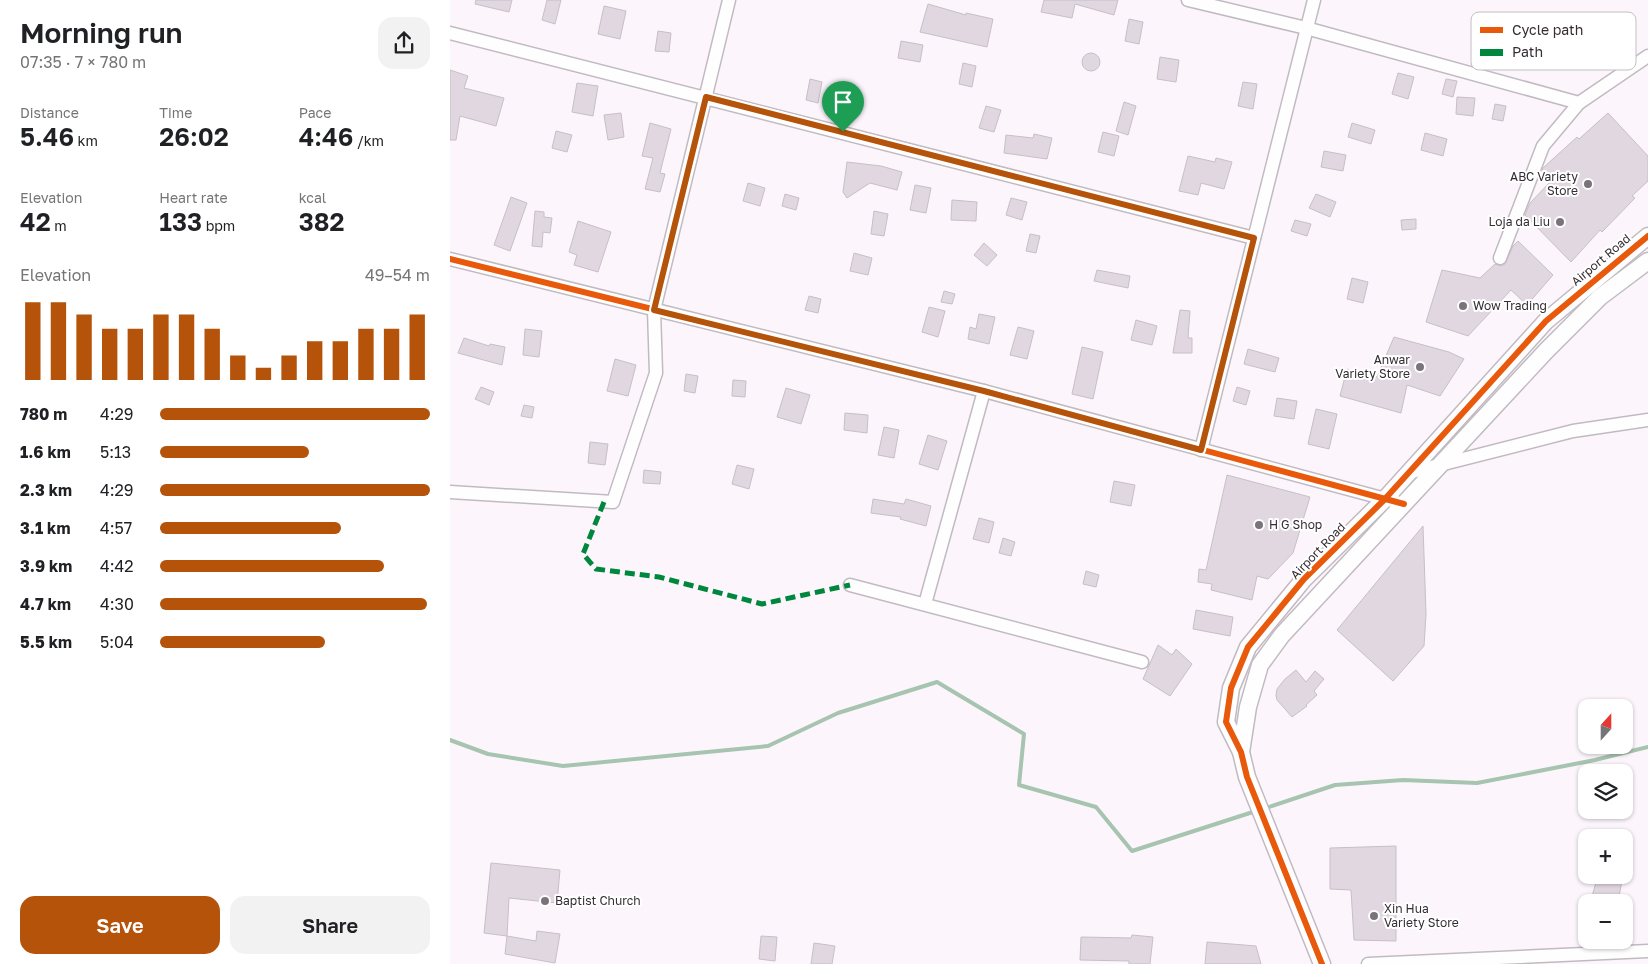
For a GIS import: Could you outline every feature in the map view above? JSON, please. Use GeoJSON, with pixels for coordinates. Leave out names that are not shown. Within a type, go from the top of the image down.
{"type":"FeatureCollection","features":[{"type":"Feature","properties":{"kind":"street"},"geometry":{"type":"LineString","coordinates":[[450,492],[613,502],[656,372],[654,310],[729,0]]}},
{"type":"Feature","properties":{"kind":"street"},"geometry":{"type":"LineString","coordinates":[[1188,0],[1306,28],[1579,103]]}},
{"type":"Feature","properties":{"kind":"street"},"geometry":{"type":"LineString","coordinates":[[1201,450],[1314,0]]}},
{"type":"Feature","properties":{"kind":"street"},"geometry":{"type":"LineString","coordinates":[[450,33],[1254,238]]}},
{"type":"Feature","properties":{"kind":"street"},"geometry":{"type":"LineString","coordinates":[[1636,64],[1648,56]]}},
{"type":"Feature","properties":{"kind":"street"},"geometry":{"type":"LineString","coordinates":[[1500,258],[1543,146],[1579,103],[1627,70]]}},
{"type":"Feature","properties":{"kind":"street","name":"Airport Road"},"geometry":{"type":"LineString","coordinates":[[1322,964],[1247,777],[1241,752],[1226,722],[1231,688],[1248,647],[1304,579],[1384,500],[1546,321],[1648,236]]}},
{"type":"Feature","properties":{"kind":"street"},"geometry":{"type":"LineString","coordinates":[[450,259],[984,391],[1404,504]]}},
{"type":"Feature","properties":{"kind":"street","name":"Airport Road"},"geometry":{"type":"LineString","coordinates":[[1241,752],[1248,707],[1260,665],[1282,635],[1440,464],[1600,297],[1648,260]]}},
{"type":"Feature","properties":{"kind":"street"},"geometry":{"type":"LineString","coordinates":[[925,604],[984,391]]}},
{"type":"Feature","properties":{"kind":"street"},"geometry":{"type":"LineString","coordinates":[[1406,474],[1573,430],[1648,420]]}},
{"type":"Feature","properties":{"kind":"street"},"geometry":{"type":"LineString","coordinates":[[850,585],[1142,662]]}},
{"type":"Feature","properties":{"kind":"street"},"geometry":{"type":"LineString","coordinates":[[1368,964],[1648,951]]}},
{"type":"Feature","properties":{"kind":"building"},"geometry":{"type":"Polygon","coordinates":[[[476,0],[512,0],[509,12],[475,4],[476,0]]]}},
{"type":"Feature","properties":{"kind":"building"},"geometry":{"type":"Polygon","coordinates":[[[547,0],[561,0],[555,24],[542,20],[547,0]]]}},
{"type":"Feature","properties":{"kind":"building"},"geometry":{"type":"Polygon","coordinates":[[[1044,0],[1118,0],[1114,15],[1075,4],[1072,18],[1041,12],[1044,0]]]}},
{"type":"Feature","properties":{"kind":"building"},"geometry":{"type":"Polygon","coordinates":[[[928,4],[966,15],[966,13],[993,19],[987,47],[920,32],[928,4]]]}},
{"type":"Feature","properties":{"kind":"building"},"geometry":{"type":"Polygon","coordinates":[[[604,6],[626,11],[620,39],[598,34],[604,6]]]}},
{"type":"Feature","properties":{"kind":"building"},"geometry":{"type":"Polygon","coordinates":[[[1129,19],[1143,22],[1139,44],[1125,41],[1129,19]]]}},
{"type":"Feature","properties":{"kind":"building"},"geometry":{"type":"Polygon","coordinates":[[[658,31],[671,33],[669,52],[655,51],[658,31]]]}},
{"type":"Feature","properties":{"kind":"building"},"geometry":{"type":"Polygon","coordinates":[[[901,41],[923,45],[920,62],[898,58],[901,41]]]}},
{"type":"Feature","properties":{"kind":"building"},"geometry":{"type":"Polygon","coordinates":[[[1091,53],[1099,58],[1100,62],[1095,70],[1091,71],[1083,66],[1082,62],[1087,54],[1091,53]]]}},
{"type":"Feature","properties":{"kind":"building"},"geometry":{"type":"Polygon","coordinates":[[[1160,57],[1179,60],[1176,82],[1157,79],[1160,57]]]}},
{"type":"Feature","properties":{"kind":"building"},"geometry":{"type":"Polygon","coordinates":[[[963,63],[976,66],[972,87],[959,84],[963,63]]]}},
{"type":"Feature","properties":{"kind":"building"},"geometry":{"type":"Polygon","coordinates":[[[450,70],[468,76],[464,88],[504,98],[496,126],[460,116],[456,140],[450,140],[450,70]]]}},
{"type":"Feature","properties":{"kind":"building"},"geometry":{"type":"Polygon","coordinates":[[[1398,73],[1414,77],[1408,99],[1392,94],[1398,73]]]}},
{"type":"Feature","properties":{"kind":"building"},"geometry":{"type":"Polygon","coordinates":[[[810,79],[822,82],[818,103],[806,100],[810,79]]]}},
{"type":"Feature","properties":{"kind":"building"},"geometry":{"type":"Polygon","coordinates":[[[1446,79],[1457,81],[1453,97],[1442,94],[1446,79]]]}},
{"type":"Feature","properties":{"kind":"building"},"geometry":{"type":"Polygon","coordinates":[[[1243,82],[1257,84],[1253,109],[1238,106],[1243,82]]]}},
{"type":"Feature","properties":{"kind":"building"},"geometry":{"type":"Polygon","coordinates":[[[577,83],[598,86],[593,116],[572,112],[577,83]]]}},
{"type":"Feature","properties":{"kind":"building"},"geometry":{"type":"Polygon","coordinates":[[[1457,97],[1475,98],[1473,116],[1456,114],[1457,97]]]}},
{"type":"Feature","properties":{"kind":"building"},"geometry":{"type":"Polygon","coordinates":[[[1124,102],[1136,106],[1128,135],[1116,131],[1124,102]]]}},
{"type":"Feature","properties":{"kind":"building"},"geometry":{"type":"Polygon","coordinates":[[[1495,104],[1506,106],[1503,121],[1492,119],[1495,104]]]}},
{"type":"Feature","properties":{"kind":"building"},"geometry":{"type":"Polygon","coordinates":[[[986,106],[1001,110],[994,132],[979,128],[986,106]]]}},
{"type":"Feature","properties":{"kind":"building"},"geometry":{"type":"Polygon","coordinates":[[[621,113],[624,137],[608,140],[604,115],[621,113]]]}},
{"type":"Feature","properties":{"kind":"building"},"geometry":{"type":"Polygon","coordinates":[[[1608,113],[1648,156],[1648,181],[1632,196],[1635,198],[1602,232],[1600,230],[1571,262],[1525,215],[1530,203],[1552,180],[1542,170],[1543,168],[1577,137],[1579,139],[1608,113]]]}},
{"type":"Feature","properties":{"kind":"building"},"geometry":{"type":"Polygon","coordinates":[[[650,123],[671,129],[660,173],[665,174],[660,192],[645,189],[653,158],[642,156],[650,123]]]}},
{"type":"Feature","properties":{"kind":"building"},"geometry":{"type":"Polygon","coordinates":[[[1352,123],[1375,130],[1371,144],[1348,137],[1352,123]]]}},
{"type":"Feature","properties":{"kind":"building"},"geometry":{"type":"Polygon","coordinates":[[[556,131],[572,135],[567,152],[552,148],[556,131]]]}},
{"type":"Feature","properties":{"kind":"building"},"geometry":{"type":"Polygon","coordinates":[[[1103,132],[1119,136],[1114,156],[1098,152],[1103,132]]]}},
{"type":"Feature","properties":{"kind":"building"},"geometry":{"type":"Polygon","coordinates":[[[1425,133],[1447,139],[1443,156],[1421,150],[1425,133]]]}},
{"type":"Feature","properties":{"kind":"building"},"geometry":{"type":"Polygon","coordinates":[[[1034,134],[1052,138],[1047,159],[1004,153],[1006,135],[1033,138],[1034,134]]]}},
{"type":"Feature","properties":{"kind":"building"},"geometry":{"type":"Polygon","coordinates":[[[1324,151],[1346,155],[1343,171],[1321,167],[1324,151]]]}},
{"type":"Feature","properties":{"kind":"building"},"geometry":{"type":"Polygon","coordinates":[[[1188,156],[1215,162],[1216,158],[1232,162],[1224,189],[1201,183],[1198,195],[1179,191],[1188,156]]]}},
{"type":"Feature","properties":{"kind":"building"},"geometry":{"type":"Polygon","coordinates":[[[847,162],[881,166],[902,172],[897,190],[870,183],[847,198],[843,192],[847,162]]]}},
{"type":"Feature","properties":{"kind":"building"},"geometry":{"type":"Polygon","coordinates":[[[748,183],[765,188],[760,206],[743,201],[748,183]]]}},
{"type":"Feature","properties":{"kind":"building"},"geometry":{"type":"Polygon","coordinates":[[[915,185],[931,188],[926,213],[910,210],[915,185]]]}},
{"type":"Feature","properties":{"kind":"building"},"geometry":{"type":"Polygon","coordinates":[[[785,194],[799,198],[796,210],[782,206],[785,194]]]}},
{"type":"Feature","properties":{"kind":"building"},"geometry":{"type":"Polygon","coordinates":[[[1316,194],[1336,202],[1330,217],[1309,208],[1316,194]]]}},
{"type":"Feature","properties":{"kind":"building"},"geometry":{"type":"Polygon","coordinates":[[[511,197],[527,203],[510,251],[494,245],[511,197]]]}},
{"type":"Feature","properties":{"kind":"building"},"geometry":{"type":"Polygon","coordinates":[[[1011,198],[1027,202],[1022,220],[1006,215],[1011,198]]]}},
{"type":"Feature","properties":{"kind":"building"},"geometry":{"type":"Polygon","coordinates":[[[952,200],[977,202],[976,221],[951,220],[952,200]]]}},
{"type":"Feature","properties":{"kind":"building"},"geometry":{"type":"Polygon","coordinates":[[[535,211],[544,212],[544,217],[552,218],[550,233],[543,232],[542,247],[532,246],[535,211]]]}},
{"type":"Feature","properties":{"kind":"building"},"geometry":{"type":"Polygon","coordinates":[[[874,211],[888,214],[884,236],[871,234],[874,211]]]}},
{"type":"Feature","properties":{"kind":"building"},"geometry":{"type":"Polygon","coordinates":[[[1416,219],[1416,229],[1402,230],[1401,220],[1416,219]]]}},
{"type":"Feature","properties":{"kind":"building"},"geometry":{"type":"Polygon","coordinates":[[[1295,220],[1311,224],[1307,236],[1291,231],[1295,220]]]}},
{"type":"Feature","properties":{"kind":"building"},"geometry":{"type":"Polygon","coordinates":[[[578,221],[611,232],[598,272],[574,265],[577,255],[569,252],[578,221]]]}},
{"type":"Feature","properties":{"kind":"building"},"geometry":{"type":"Polygon","coordinates":[[[1030,234],[1040,236],[1036,253],[1026,251],[1030,234]]]}},
{"type":"Feature","properties":{"kind":"building","name":"Wow Trading"},"geometry":{"type":"Polygon","coordinates":[[[1518,241],[1553,275],[1527,305],[1511,290],[1468,336],[1426,322],[1442,270],[1480,278],[1495,264],[1501,266],[1505,264],[1513,246],[1518,241]]]}},
{"type":"Feature","properties":{"kind":"building"},"geometry":{"type":"Polygon","coordinates":[[[984,243],[997,255],[987,266],[974,255],[984,243]]]}},
{"type":"Feature","properties":{"kind":"building"},"geometry":{"type":"Polygon","coordinates":[[[854,253],[872,258],[868,275],[850,271],[854,253]]]}},
{"type":"Feature","properties":{"kind":"building"},"geometry":{"type":"Polygon","coordinates":[[[1097,270],[1130,276],[1128,288],[1094,281],[1097,270]]]}},
{"type":"Feature","properties":{"kind":"building"},"geometry":{"type":"Polygon","coordinates":[[[1352,278],[1368,282],[1363,303],[1347,299],[1352,278]]]}},
{"type":"Feature","properties":{"kind":"building"},"geometry":{"type":"Polygon","coordinates":[[[944,291],[955,294],[952,304],[941,302],[944,291]]]}},
{"type":"Feature","properties":{"kind":"building"},"geometry":{"type":"Polygon","coordinates":[[[809,296],[821,299],[818,313],[805,310],[809,296]]]}},
{"type":"Feature","properties":{"kind":"building"},"geometry":{"type":"Polygon","coordinates":[[[929,307],[945,311],[938,337],[922,332],[929,307]]]}},
{"type":"Feature","properties":{"kind":"building"},"geometry":{"type":"Polygon","coordinates":[[[1180,310],[1190,311],[1188,338],[1192,338],[1192,353],[1173,353],[1180,310]]]}},
{"type":"Feature","properties":{"kind":"building"},"geometry":{"type":"Polygon","coordinates":[[[979,314],[995,317],[989,344],[968,339],[970,327],[976,329],[979,314]]]}},
{"type":"Feature","properties":{"kind":"building"},"geometry":{"type":"Polygon","coordinates":[[[1136,320],[1157,326],[1152,345],[1131,340],[1136,320]]]}},
{"type":"Feature","properties":{"kind":"building"},"geometry":{"type":"Polygon","coordinates":[[[1018,327],[1034,331],[1027,359],[1010,355],[1018,327]]]}},
{"type":"Feature","properties":{"kind":"building"},"geometry":{"type":"Polygon","coordinates":[[[525,329],[542,331],[539,357],[523,355],[525,329]]]}},
{"type":"Feature","properties":{"kind":"building","name":"Anwar Variety Store"},"geometry":{"type":"Polygon","coordinates":[[[1394,337],[1449,352],[1464,359],[1440,396],[1407,385],[1401,413],[1340,396],[1347,369],[1377,377],[1394,337]]]}},
{"type":"Feature","properties":{"kind":"building"},"geometry":{"type":"Polygon","coordinates":[[[464,338],[489,346],[490,344],[505,347],[502,365],[458,353],[464,338]]]}},
{"type":"Feature","properties":{"kind":"building"},"geometry":{"type":"Polygon","coordinates":[[[1082,347],[1103,352],[1093,399],[1072,394],[1082,347]]]}},
{"type":"Feature","properties":{"kind":"building"},"geometry":{"type":"Polygon","coordinates":[[[1248,349],[1279,358],[1275,372],[1244,364],[1248,349]]]}},
{"type":"Feature","properties":{"kind":"building"},"geometry":{"type":"Polygon","coordinates":[[[615,359],[636,365],[628,396],[607,391],[615,359]]]}},
{"type":"Feature","properties":{"kind":"building"},"geometry":{"type":"Polygon","coordinates":[[[686,374],[698,376],[695,393],[684,391],[686,374]]]}},
{"type":"Feature","properties":{"kind":"building"},"geometry":{"type":"Polygon","coordinates":[[[733,380],[746,381],[745,397],[732,396],[733,380]]]}},
{"type":"Feature","properties":{"kind":"building"},"geometry":{"type":"Polygon","coordinates":[[[481,387],[494,392],[489,405],[475,399],[481,387]]]}},
{"type":"Feature","properties":{"kind":"building"},"geometry":{"type":"Polygon","coordinates":[[[1237,387],[1250,391],[1246,405],[1233,401],[1237,387]]]}},
{"type":"Feature","properties":{"kind":"building"},"geometry":{"type":"Polygon","coordinates":[[[786,388],[810,395],[801,424],[777,417],[786,388]]]}},
{"type":"Feature","properties":{"kind":"building"},"geometry":{"type":"Polygon","coordinates":[[[1277,398],[1297,401],[1294,419],[1274,416],[1277,398]]]}},
{"type":"Feature","properties":{"kind":"building"},"geometry":{"type":"Polygon","coordinates":[[[524,405],[534,407],[532,418],[521,416],[524,405]]]}},
{"type":"Feature","properties":{"kind":"building"},"geometry":{"type":"Polygon","coordinates":[[[1316,409],[1337,414],[1329,449],[1308,444],[1316,409]]]}},
{"type":"Feature","properties":{"kind":"building"},"geometry":{"type":"Polygon","coordinates":[[[845,413],[868,415],[867,433],[844,430],[845,413]]]}},
{"type":"Feature","properties":{"kind":"building"},"geometry":{"type":"Polygon","coordinates":[[[884,427],[899,430],[894,458],[878,455],[884,427]]]}},
{"type":"Feature","properties":{"kind":"building"},"geometry":{"type":"Polygon","coordinates":[[[928,435],[947,441],[938,470],[919,464],[928,435]]]}},
{"type":"Feature","properties":{"kind":"building"},"geometry":{"type":"Polygon","coordinates":[[[590,442],[608,444],[605,465],[588,463],[590,442]]]}},
{"type":"Feature","properties":{"kind":"building"},"geometry":{"type":"Polygon","coordinates":[[[737,465],[754,469],[749,489],[732,484],[737,465]]]}},
{"type":"Feature","properties":{"kind":"building"},"geometry":{"type":"Polygon","coordinates":[[[644,470],[661,472],[660,484],[643,483],[644,470]]]}},
{"type":"Feature","properties":{"kind":"building","name":"H G Shop"},"geometry":{"type":"Polygon","coordinates":[[[1227,475],[1310,497],[1293,553],[1268,579],[1257,576],[1252,600],[1211,590],[1212,584],[1198,582],[1199,569],[1206,570],[1227,475]]]}},
{"type":"Feature","properties":{"kind":"building"},"geometry":{"type":"Polygon","coordinates":[[[1114,481],[1135,485],[1131,506],[1110,502],[1114,481]]]}},
{"type":"Feature","properties":{"kind":"building"},"geometry":{"type":"Polygon","coordinates":[[[873,499],[904,504],[906,499],[931,506],[926,526],[900,519],[901,517],[871,513],[873,499]]]}},
{"type":"Feature","properties":{"kind":"building"},"geometry":{"type":"Polygon","coordinates":[[[979,518],[994,522],[989,543],[973,539],[979,518]]]}},
{"type":"Feature","properties":{"kind":"building"},"geometry":{"type":"Polygon","coordinates":[[[1423,526],[1426,614],[1424,646],[1393,681],[1337,630],[1423,526]]]}},
{"type":"Feature","properties":{"kind":"building"},"geometry":{"type":"Polygon","coordinates":[[[1003,538],[1015,542],[1011,556],[999,553],[1003,538]]]}},
{"type":"Feature","properties":{"kind":"building"},"geometry":{"type":"Polygon","coordinates":[[[1086,571],[1099,575],[1096,587],[1083,584],[1086,571]]]}},
{"type":"Feature","properties":{"kind":"building"},"geometry":{"type":"Polygon","coordinates":[[[1196,610],[1233,617],[1230,636],[1193,629],[1196,610]]]}},
{"type":"Feature","properties":{"kind":"building"},"geometry":{"type":"Polygon","coordinates":[[[1158,645],[1172,655],[1176,649],[1192,664],[1170,696],[1143,679],[1158,645]]]}},
{"type":"Feature","properties":{"kind":"building"},"geometry":{"type":"Polygon","coordinates":[[[1296,670],[1306,682],[1315,671],[1324,679],[1314,691],[1317,695],[1307,706],[1292,717],[1277,700],[1276,695],[1277,689],[1285,679],[1296,670]]]}},
{"type":"Feature","properties":{"kind":"building","name":"Xin Hua Variety Store"},"geometry":{"type":"Polygon","coordinates":[[[1396,846],[1396,941],[1354,940],[1351,890],[1330,889],[1330,848],[1396,846]]]}},
{"type":"Feature","properties":{"kind":"building","name":"Baptist Church"},"geometry":{"type":"Polygon","coordinates":[[[491,863],[560,870],[557,903],[509,898],[507,936],[484,933],[491,863]]]}},
{"type":"Feature","properties":{"kind":"building"},"geometry":{"type":"Polygon","coordinates":[[[1595,884],[1621,884],[1619,894],[1593,894],[1595,884]]]}},
{"type":"Feature","properties":{"kind":"building"},"geometry":{"type":"Polygon","coordinates":[[[537,931],[560,934],[555,963],[505,954],[507,936],[536,941],[537,931]]]}},
{"type":"Feature","properties":{"kind":"building"},"geometry":{"type":"Polygon","coordinates":[[[1132,935],[1153,937],[1150,964],[1129,964],[1129,961],[1080,960],[1081,937],[1131,938],[1132,935]]]}},
{"type":"Feature","properties":{"kind":"building"},"geometry":{"type":"Polygon","coordinates":[[[761,936],[777,937],[775,961],[759,959],[761,936]]]}},
{"type":"Feature","properties":{"kind":"building"},"geometry":{"type":"Polygon","coordinates":[[[1207,942],[1256,946],[1261,964],[1205,964],[1207,942]]]}},
{"type":"Feature","properties":{"kind":"building"},"geometry":{"type":"Polygon","coordinates":[[[814,943],[835,946],[832,964],[811,964],[814,943]]]}},
{"type":"Feature","properties":{"kind":"waterway"},"geometry":{"type":"LineString","coordinates":[[450,740],[488,754],[563,766],[768,746],[838,713],[937,682],[1024,734],[1019,785],[1096,807],[1132,851],[1256,811]]}},
{"type":"Feature","properties":{"kind":"waterway"},"geometry":{"type":"LineString","coordinates":[[1263,809],[1335,785],[1403,780],[1477,783],[1595,760],[1648,747]]}},
{"type":"Feature","properties":{"kind":"marked path"},"geometry":{"type":"LineString","coordinates":[[604,502],[583,554],[596,569],[659,577],[762,604],[850,585]]}},
{"type":"Feature","properties":{"kind":"cycle path"},"geometry":{"type":"LineString","coordinates":[[1322,964],[1247,777],[1241,752],[1226,722],[1231,688],[1248,647],[1304,579],[1384,500],[1546,321],[1648,236]]}},
{"type":"Feature","properties":{"kind":"cycle path"},"geometry":{"type":"LineString","coordinates":[[450,259],[984,391],[1404,504]]}},
{"type":"Feature","properties":{"kind":"place","name":"ABC Variety Store"},"geometry":{"type":"Point","coordinates":[1588,184]}},
{"type":"Feature","properties":{"kind":"place","name":"Loja da Liu"},"geometry":{"type":"Point","coordinates":[1560,222]}},
{"type":"Feature","properties":{"kind":"place","name":"Wow Trading"},"geometry":{"type":"Point","coordinates":[1463,306]}},
{"type":"Feature","properties":{"kind":"place","name":"Anwar Variety Store"},"geometry":{"type":"Point","coordinates":[1420,367]}},
{"type":"Feature","properties":{"kind":"place","name":"H G Shop"},"geometry":{"type":"Point","coordinates":[1259,525]}},
{"type":"Feature","properties":{"kind":"place","name":"Baptist Church"},"geometry":{"type":"Point","coordinates":[545,901]}},
{"type":"Feature","properties":{"kind":"place","name":"Xin Hua Variety Store"},"geometry":{"type":"Point","coordinates":[1374,916]}},
{"type":"Feature","properties":{"kind":"route"},"geometry":{"type":"LineString","coordinates":[[706,97],[843,132],[1254,238],[1201,450],[984,391],[654,310],[706,97]]}}]}
